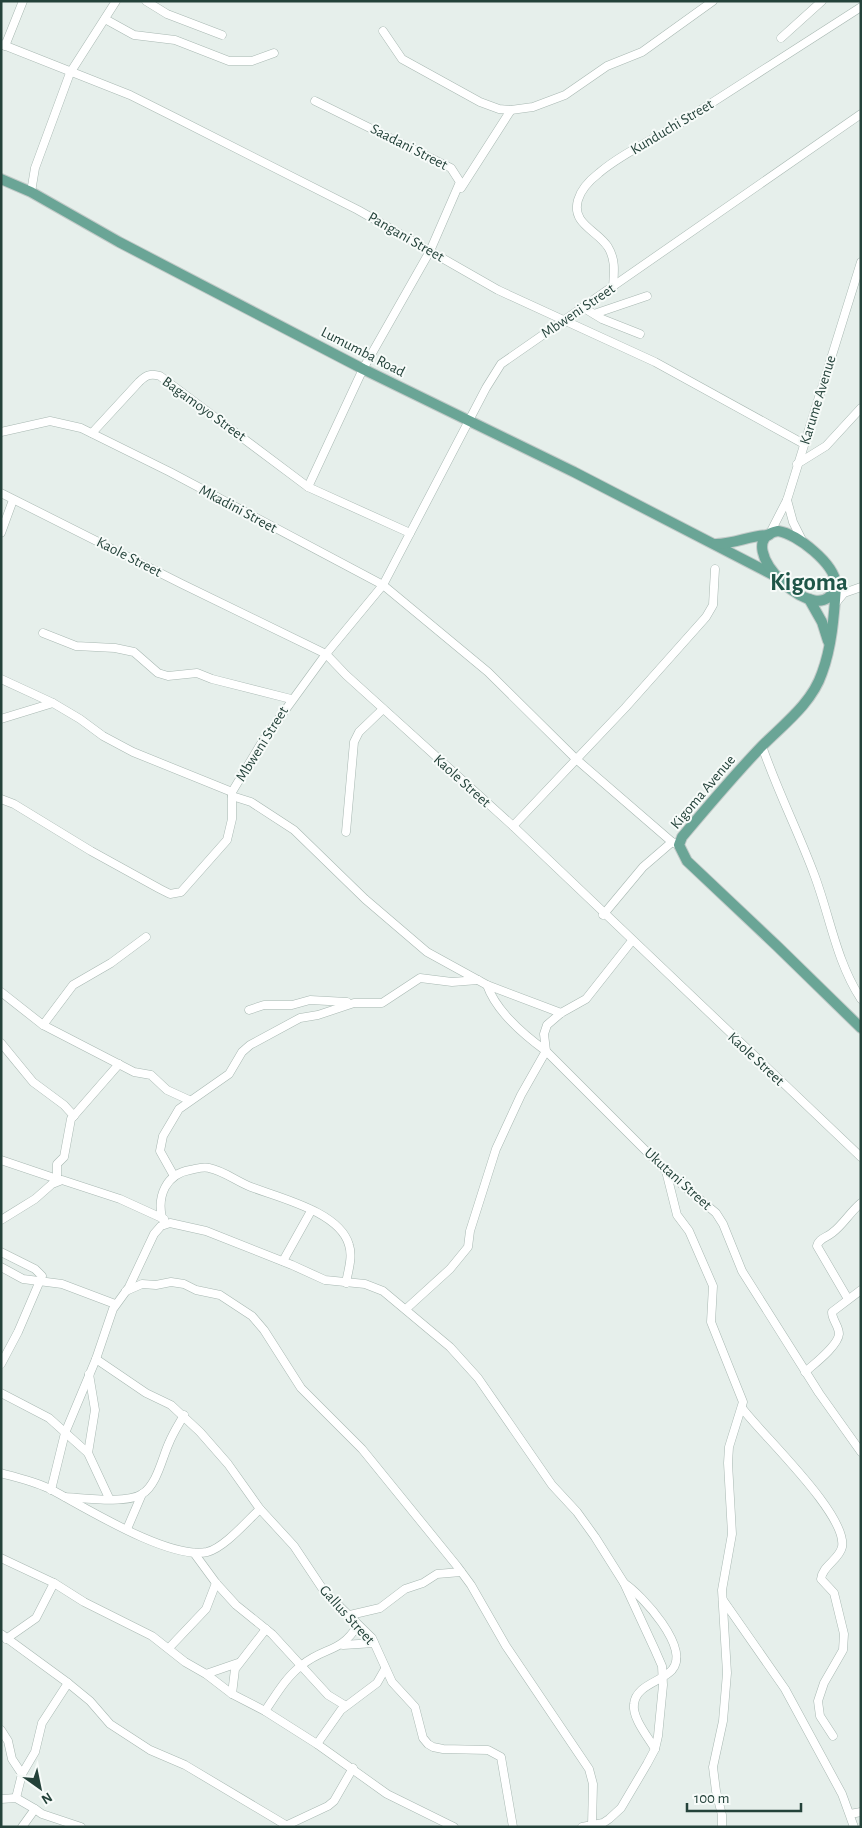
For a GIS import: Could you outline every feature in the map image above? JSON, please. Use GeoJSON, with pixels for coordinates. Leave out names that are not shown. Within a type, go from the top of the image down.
{"type":"FeatureCollection","features":[{"type":"Feature","properties":{"kind":"main road","name":"Lumumba Road"},"geometry":{"type":"LineString","coordinates":[[1,179],[31,192],[119,242],[363,369],[715,544],[779,578]]}},
{"type":"Feature","properties":{"kind":"main road"},"geometry":{"type":"LineString","coordinates":[[715,544],[735,543],[759,535],[769,535],[778,531],[785,532],[805,544],[832,572],[836,580],[836,587],[831,596],[816,602],[779,578],[766,563],[761,553],[762,545],[769,535]]}},
{"type":"Feature","properties":{"kind":"main road","name":"Kigoma Avenue"},"geometry":{"type":"LineString","coordinates":[[836,587],[829,645],[822,674],[813,690],[800,709],[717,794],[675,843],[687,862],[778,946],[861,1028]]}},
{"type":"Feature","properties":{"kind":"main road"},"geometry":{"type":"LineString","coordinates":[[809,599],[822,622],[829,645]]}},
{"type":"Feature","properties":{"kind":"street"},"geometry":{"type":"LineString","coordinates":[[3,45],[23,1]]}},
{"type":"Feature","properties":{"kind":"street"},"geometry":{"type":"LineString","coordinates":[[31,192],[35,168],[70,73],[116,1]]}},
{"type":"Feature","properties":{"kind":"street"},"geometry":{"type":"LineString","coordinates":[[146,1],[167,14],[222,35]]}},
{"type":"Feature","properties":{"kind":"street"},"geometry":{"type":"LineString","coordinates":[[383,31],[402,59],[480,102],[499,109],[511,110],[533,107],[565,96],[607,66],[642,52],[713,1]]}},
{"type":"Feature","properties":{"kind":"street"},"geometry":{"type":"LineString","coordinates":[[780,38],[822,1]]}},
{"type":"Feature","properties":{"kind":"street","name":"Kunduchi Street"},"geometry":{"type":"LineString","coordinates":[[613,288],[615,264],[609,249],[603,241],[583,225],[577,213],[578,200],[583,189],[620,158],[681,123],[861,7]]}},
{"type":"Feature","properties":{"kind":"street"},"geometry":{"type":"LineString","coordinates":[[105,19],[134,35],[175,40],[229,61],[252,61],[274,53]]}},
{"type":"Feature","properties":{"kind":"street","name":"Pangani Street"},"geometry":{"type":"LineString","coordinates":[[3,45],[70,73],[130,95],[358,210],[498,290],[655,362],[804,444]]}},
{"type":"Feature","properties":{"kind":"street","name":"Saadani Street"},"geometry":{"type":"LineString","coordinates":[[308,487],[363,369],[430,251],[460,182],[451,168],[315,101]]}},
{"type":"Feature","properties":{"kind":"street"},"geometry":{"type":"LineString","coordinates":[[454,199],[511,110]]}},
{"type":"Feature","properties":{"kind":"street","name":"Mbweni Street"},"geometry":{"type":"LineString","coordinates":[[1,799],[14,804],[108,861],[170,894],[177,894],[188,886],[227,840],[232,819],[232,794],[291,699],[383,585],[468,422],[501,364],[861,114]]}},
{"type":"Feature","properties":{"kind":"street","name":"Karume Avenue"},"geometry":{"type":"LineString","coordinates":[[769,535],[787,500],[861,262]]}},
{"type":"Feature","properties":{"kind":"street"},"geometry":{"type":"LineString","coordinates":[[594,314],[647,296]]}},
{"type":"Feature","properties":{"kind":"street"},"geometry":{"type":"LineString","coordinates":[[584,308],[640,334]]}},
{"type":"Feature","properties":{"kind":"street","name":"Bagamoyo Street"},"geometry":{"type":"LineString","coordinates":[[92,433],[146,376],[153,374],[160,376],[308,487],[410,533]]}},
{"type":"Feature","properties":{"kind":"street"},"geometry":{"type":"LineString","coordinates":[[798,464],[826,446],[861,408]]}},
{"type":"Feature","properties":{"kind":"street"},"geometry":{"type":"LineString","coordinates":[[1,432],[50,420],[71,424],[92,433]]}},
{"type":"Feature","properties":{"kind":"street","name":"Mkadini Street"},"geometry":{"type":"LineString","coordinates":[[92,433],[383,585]]}},
{"type":"Feature","properties":{"kind":"street","name":"Kaole Street"},"geometry":{"type":"LineString","coordinates":[[1,493],[326,654],[383,709],[513,826],[631,942],[861,1157]]}},
{"type":"Feature","properties":{"kind":"street"},"geometry":{"type":"LineString","coordinates":[[1,533],[13,500]]}},
{"type":"Feature","properties":{"kind":"street"},"geometry":{"type":"LineString","coordinates":[[787,500],[793,522],[805,544]]}},
{"type":"Feature","properties":{"kind":"street"},"geometry":{"type":"LineString","coordinates":[[513,826],[706,617],[713,604],[715,569]]}},
{"type":"Feature","properties":{"kind":"street"},"geometry":{"type":"LineString","coordinates":[[383,585],[488,672],[576,759],[675,843],[643,866],[604,915]]}},
{"type":"Feature","properties":{"kind":"street"},"geometry":{"type":"LineString","coordinates":[[834,605],[844,593],[861,587]]}},
{"type":"Feature","properties":{"kind":"street"},"geometry":{"type":"LineString","coordinates":[[43,633],[76,646],[115,648],[134,652],[158,673],[168,676],[197,672],[212,679],[291,699]]}},
{"type":"Feature","properties":{"kind":"street"},"geometry":{"type":"LineString","coordinates":[[1,679],[53,703],[80,719],[103,736],[133,752],[251,802],[294,830],[365,899],[427,952],[487,985],[562,1013]]}},
{"type":"Feature","properties":{"kind":"street"},"geometry":{"type":"LineString","coordinates":[[1,719],[53,703]]}},
{"type":"Feature","properties":{"kind":"street"},"geometry":{"type":"LineString","coordinates":[[346,832],[354,742],[359,732],[383,709]]}},
{"type":"Feature","properties":{"kind":"street"},"geometry":{"type":"LineString","coordinates":[[762,746],[775,783],[815,875],[834,941],[861,999]]}},
{"type":"Feature","properties":{"kind":"street"},"geometry":{"type":"LineString","coordinates":[[42,1025],[74,985],[111,963],[146,937]]}},
{"type":"Feature","properties":{"kind":"street"},"geometry":{"type":"LineString","coordinates":[[406,1309],[450,1269],[468,1247],[470,1231],[496,1149],[521,1095],[546,1050],[544,1034],[548,1025],[562,1013],[586,1000],[631,942]]}},
{"type":"Feature","properties":{"kind":"street"},"geometry":{"type":"LineString","coordinates":[[249,1010],[264,1005],[292,1005],[310,1000],[382,1003],[420,978],[452,982],[478,980]]}},
{"type":"Feature","properties":{"kind":"street","name":"Ukutani Street"},"geometry":{"type":"LineString","coordinates":[[487,985],[496,1002],[533,1042],[546,1050],[666,1170],[716,1213],[723,1224],[742,1271],[805,1372],[861,1452]]}},
{"type":"Feature","properties":{"kind":"street"},"geometry":{"type":"LineString","coordinates":[[1,992],[42,1025],[134,1072],[151,1075],[167,1090],[189,1100]]}},
{"type":"Feature","properties":{"kind":"street"},"geometry":{"type":"LineString","coordinates":[[174,1176],[161,1156],[160,1145],[166,1129],[179,1109],[189,1100],[229,1074],[242,1052],[250,1045],[300,1018],[318,1016],[354,1003]]}},
{"type":"Feature","properties":{"kind":"street"},"geometry":{"type":"LineString","coordinates":[[1,1043],[34,1082],[64,1105],[74,1116]]}},
{"type":"Feature","properties":{"kind":"street"},"geometry":{"type":"LineString","coordinates":[[59,1179],[57,1164],[63,1158],[70,1123],[119,1064]]}},
{"type":"Feature","properties":{"kind":"street"},"geometry":{"type":"LineString","coordinates":[[1,1160],[120,1199],[170,1222],[200,1229],[283,1261],[324,1280],[375,1287],[406,1309],[450,1347],[478,1378],[552,1485],[585,1522],[624,1584],[656,1650],[663,1677],[655,1749],[620,1808],[602,1825],[582,1827]]}},
{"type":"Feature","properties":{"kind":"street"},"geometry":{"type":"LineString","coordinates":[[162,1218],[159,1206],[160,1199],[168,1180],[183,1171],[208,1167],[250,1186],[278,1194],[328,1218],[341,1231],[349,1245],[351,1258],[346,1283]]}},
{"type":"Feature","properties":{"kind":"street"},"geometry":{"type":"LineString","coordinates":[[666,1170],[676,1215],[689,1230],[713,1286],[711,1322],[715,1337],[742,1396],[742,1408],[728,1455],[732,1534],[723,1581],[727,1673],[723,1721],[713,1767],[722,1814],[722,1827]]}},
{"type":"Feature","properties":{"kind":"street"},"geometry":{"type":"LineString","coordinates":[[1,1220],[35,1199],[59,1179]]}},
{"type":"Feature","properties":{"kind":"street"},"geometry":{"type":"LineString","coordinates":[[848,1299],[817,1246],[818,1242],[840,1227],[861,1203]]}},
{"type":"Feature","properties":{"kind":"street"},"geometry":{"type":"LineString","coordinates":[[283,1261],[311,1211]]}},
{"type":"Feature","properties":{"kind":"street"},"geometry":{"type":"LineString","coordinates":[[51,1490],[66,1433],[96,1359],[115,1304],[126,1291],[154,1234],[161,1226],[170,1222]]}},
{"type":"Feature","properties":{"kind":"street"},"geometry":{"type":"LineString","coordinates":[[1,1252],[35,1270],[42,1276],[42,1281],[1,1364]]}},
{"type":"Feature","properties":{"kind":"street"},"geometry":{"type":"LineString","coordinates":[[1,1267],[23,1279],[62,1284],[115,1304]]}},
{"type":"Feature","properties":{"kind":"street"},"geometry":{"type":"LineString","coordinates":[[126,1291],[142,1284],[156,1285],[171,1282],[184,1284],[196,1290],[220,1296],[252,1316],[264,1330],[301,1388],[362,1449],[461,1572],[506,1646],[590,1770],[593,1784],[592,1826]]}},
{"type":"Feature","properties":{"kind":"street"},"geometry":{"type":"LineString","coordinates":[[805,1372],[835,1343],[839,1332],[832,1312],[861,1290]]}},
{"type":"Feature","properties":{"kind":"street","name":"Gallus Street"},"geometry":{"type":"LineString","coordinates":[[96,1359],[146,1393],[170,1405],[184,1415],[228,1464],[260,1509],[294,1546],[324,1591],[350,1615],[374,1643],[385,1669],[396,1686],[415,1707],[423,1738],[433,1747],[463,1751],[488,1750],[501,1757],[513,1827]]}},
{"type":"Feature","properties":{"kind":"street"},"geometry":{"type":"LineString","coordinates":[[88,1453],[95,1410],[90,1374]]}},
{"type":"Feature","properties":{"kind":"street"},"geometry":{"type":"LineString","coordinates":[[1,1393],[49,1418],[88,1453],[108,1498]]}},
{"type":"Feature","properties":{"kind":"street"},"geometry":{"type":"LineString","coordinates":[[742,1408],[824,1504],[837,1524],[842,1537],[842,1547],[839,1554],[824,1571],[822,1579],[834,1593],[844,1634],[843,1650],[824,1683],[818,1701],[820,1716],[833,1736]]}},
{"type":"Feature","properties":{"kind":"street"},"geometry":{"type":"LineString","coordinates":[[63,1497],[136,1497],[142,1494],[148,1489],[156,1474],[169,1440],[184,1415]]}},
{"type":"Feature","properties":{"kind":"street"},"geometry":{"type":"LineString","coordinates":[[1,1473],[51,1490],[127,1529],[163,1545],[194,1553],[215,1549],[260,1509]]}},
{"type":"Feature","properties":{"kind":"street"},"geometry":{"type":"LineString","coordinates":[[127,1529],[142,1494]]}},
{"type":"Feature","properties":{"kind":"street"},"geometry":{"type":"LineString","coordinates":[[194,1553],[216,1583],[236,1605],[266,1629],[328,1695],[346,1706]]}},
{"type":"Feature","properties":{"kind":"street"},"geometry":{"type":"LineString","coordinates":[[1,1558],[54,1583],[84,1602],[152,1636],[185,1662],[206,1674],[232,1694],[265,1711],[317,1744],[387,1794],[454,1827]]}},
{"type":"Feature","properties":{"kind":"street"},"geometry":{"type":"LineString","coordinates":[[350,1615],[380,1608],[405,1589],[423,1583],[437,1574],[461,1572]]}},
{"type":"Feature","properties":{"kind":"street"},"geometry":{"type":"LineString","coordinates":[[54,1583],[36,1618],[4,1636],[90,1701],[110,1724],[150,1750],[185,1765],[231,1791],[286,1826],[328,1806],[334,1800],[353,1768]]}},
{"type":"Feature","properties":{"kind":"street"},"geometry":{"type":"LineString","coordinates":[[169,1648],[183,1631],[206,1609],[216,1583]]}},
{"type":"Feature","properties":{"kind":"street"},"geometry":{"type":"LineString","coordinates":[[624,1584],[640,1596],[649,1606],[673,1643],[677,1662],[663,1677],[640,1691],[634,1703],[634,1711],[655,1749]]}},
{"type":"Feature","properties":{"kind":"street"},"geometry":{"type":"LineString","coordinates":[[723,1600],[785,1689],[850,1814],[854,1827]]}},
{"type":"Feature","properties":{"kind":"street"},"geometry":{"type":"LineString","coordinates":[[343,1645],[358,1625]]}},
{"type":"Feature","properties":{"kind":"street"},"geometry":{"type":"LineString","coordinates":[[232,1694],[235,1669],[238,1663],[266,1629]]}},
{"type":"Feature","properties":{"kind":"street"},"geometry":{"type":"LineString","coordinates":[[265,1711],[288,1679],[301,1665],[322,1652],[343,1645],[374,1643]]}},
{"type":"Feature","properties":{"kind":"street"},"geometry":{"type":"LineString","coordinates":[[206,1674],[238,1663]]}},
{"type":"Feature","properties":{"kind":"street"},"geometry":{"type":"LineString","coordinates":[[317,1744],[336,1715],[377,1683],[385,1669]]}},
{"type":"Feature","properties":{"kind":"street"},"geometry":{"type":"LineString","coordinates":[[16,1798],[22,1774],[35,1752],[42,1723],[68,1683]]}},
{"type":"Feature","properties":{"kind":"street"},"geometry":{"type":"LineString","coordinates":[[1,1730],[8,1741],[12,1759],[22,1774]]}},
{"type":"Feature","properties":{"kind":"street"},"geometry":{"type":"LineString","coordinates":[[1,1799],[16,1798],[42,1814],[68,1820],[81,1827]]}},
{"type":"Feature","properties":{"kind":"street"},"geometry":{"type":"LineString","coordinates":[[22,1827],[34,1809]]}},
{"type":"Feature","properties":{"kind":"street"},"geometry":{"type":"LineString","coordinates":[[850,1814],[861,1812]]}},
{"type":"Feature","properties":{"kind":"district","name":"Kigoma"},"geometry":{"type":"Point","coordinates":[809,582]}}]}
